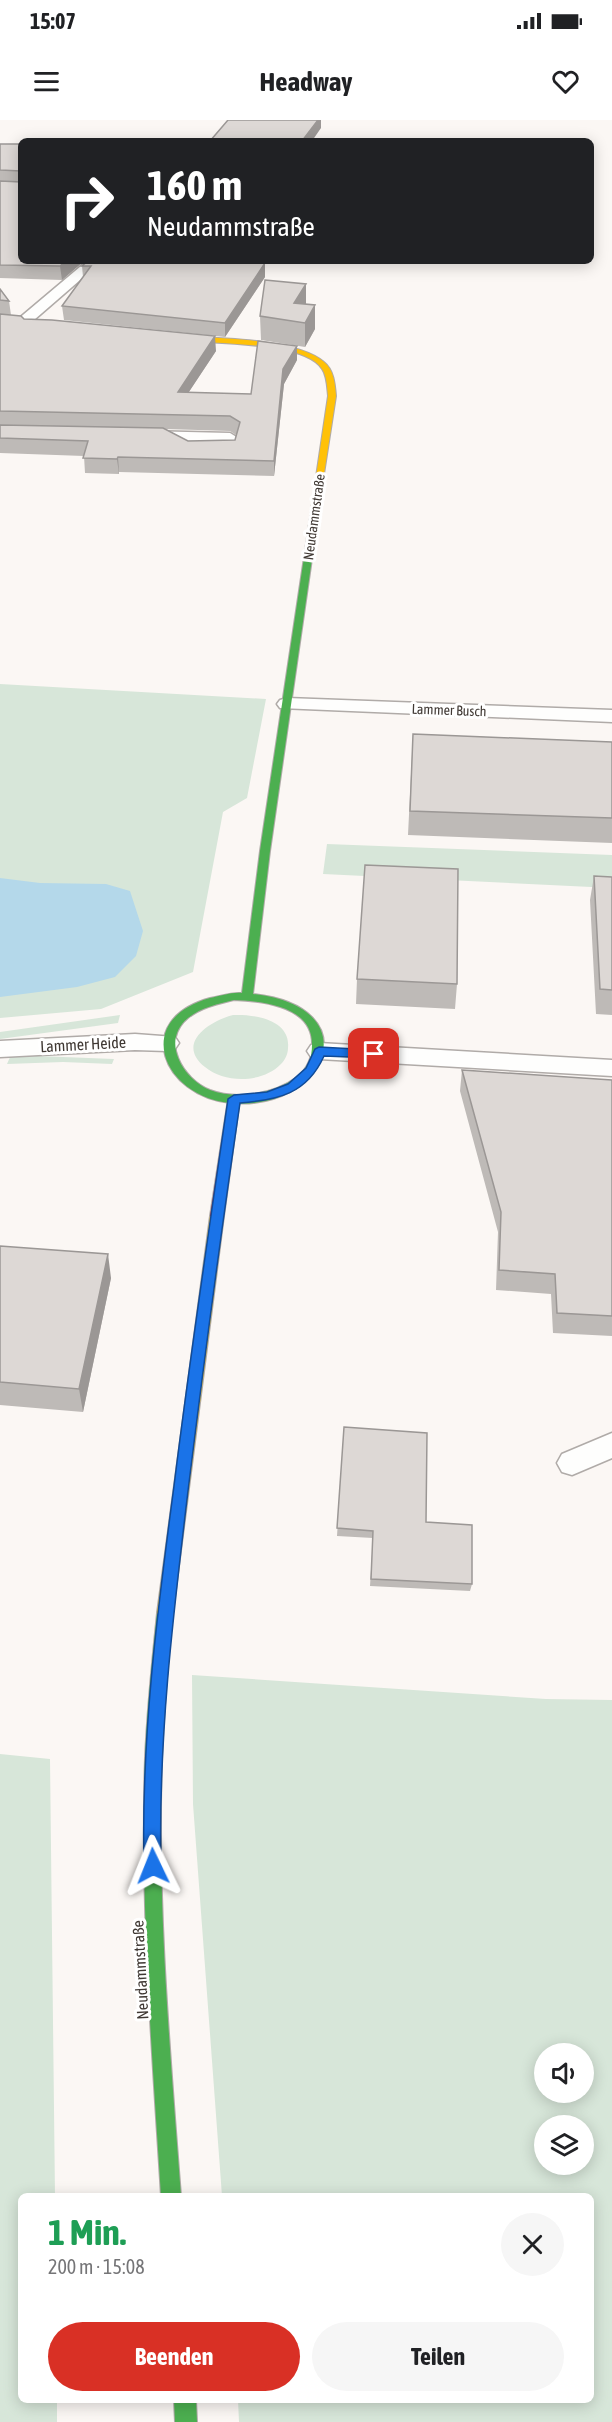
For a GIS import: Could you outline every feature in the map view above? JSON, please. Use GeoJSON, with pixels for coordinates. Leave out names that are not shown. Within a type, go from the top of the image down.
{"type":"FeatureCollection","features":[{"type":"Feature","properties":{"kind":"main road"},"geometry":{"type":"LineString","coordinates":[[17,323],[40,325]]}},
{"type":"Feature","properties":{"kind":"main road","name":"Neudammstraße"},"geometry":{"type":"LineString","coordinates":[[152,336],[281,349],[311,357],[325,367],[332,396],[247,996]]}},
{"type":"Feature","properties":{"kind":"main road"},"geometry":{"type":"LineString","coordinates":[[247,996],[277,1001],[302,1013],[316,1031],[320,1041],[319,1052],[311,1070],[292,1087],[268,1096],[234,1099],[205,1093],[184,1081],[170,1063],[167,1043],[177,1022],[198,1006],[220,999],[247,996]]}},
{"type":"Feature","properties":{"kind":"main road","name":"Neudammstraße"},"geometry":{"type":"LineString","coordinates":[[171,2193],[155,1953],[151,1801],[155,1712],[160,1652],[202,1319],[234,1099]]}},
{"type":"Feature","properties":{"kind":"main road"},"geometry":{"type":"LineString","coordinates":[[185,2403],[186,2422]]}},
{"type":"Feature","properties":{"kind":"street"},"geometry":{"type":"LineString","coordinates":[[17,323],[92,264]]}},
{"type":"Feature","properties":{"kind":"street"},"geometry":{"type":"LineString","coordinates":[[124,436],[169,437]]}},
{"type":"Feature","properties":{"kind":"street","name":"Lammer Busch"},"geometry":{"type":"LineString","coordinates":[[287,704],[612,716]]}},
{"type":"Feature","properties":{"kind":"street","name":"Lammer Heide"},"geometry":{"type":"LineString","coordinates":[[0,1049],[79,1043],[135,1041],[167,1043]]}},
{"type":"Feature","properties":{"kind":"street"},"geometry":{"type":"LineString","coordinates":[[319,1052],[612,1068]]}},
{"type":"Feature","properties":{"kind":"street"},"geometry":{"type":"LineString","coordinates":[[572,1463],[612,1445]]}},
{"type":"Feature","properties":{"kind":"green space"},"geometry":{"type":"Polygon","coordinates":[[[0,684],[266,699],[247,798],[223,812],[193,972],[101,1009],[0,1018],[0,684]]]}},
{"type":"Feature","properties":{"kind":"green space"},"geometry":{"type":"Polygon","coordinates":[[[327,844],[612,855],[612,888],[323,874],[327,844]]]}},
{"type":"Feature","properties":{"kind":"green space"},"geometry":{"type":"Polygon","coordinates":[[[120,1015],[118,1023],[0,1039],[0,1032],[120,1015]]]}},
{"type":"Feature","properties":{"kind":"green space"},"geometry":{"type":"Polygon","coordinates":[[[233,1015],[260,1017],[269,1020],[283,1030],[287,1038],[288,1050],[281,1064],[264,1075],[244,1079],[233,1079],[213,1073],[205,1067],[193,1050],[199,1034],[215,1022],[233,1015]]]}},
{"type":"Feature","properties":{"kind":"green space"},"geometry":{"type":"Polygon","coordinates":[[[10,1057],[114,1059],[112,1064],[63,1062],[7,1064],[10,1057]]]}},
{"type":"Feature","properties":{"kind":"green space"},"geometry":{"type":"Polygon","coordinates":[[[192,1675],[546,1699],[612,1700],[612,2422],[239,2422],[238,2403],[594,2403],[594,2193],[222,2193],[193,1804],[192,1675]]]}},
{"type":"Feature","properties":{"kind":"green space"},"geometry":{"type":"Polygon","coordinates":[[[0,1754],[50,1759],[55,2193],[18,2193],[18,2403],[57,2403],[57,2422],[0,2422],[0,1754]]]}},
{"type":"Feature","properties":{"kind":"water"},"geometry":{"type":"Polygon","coordinates":[[[0,878],[40,883],[106,884],[130,891],[143,931],[136,956],[115,977],[77,987],[0,997],[0,878]]]}},
{"type":"Feature","properties":{"kind":"building"},"geometry":{"type":"Polygon","coordinates":[[[228,120],[318,120],[304,138],[213,138],[228,120]]]}},
{"type":"Feature","properties":{"kind":"building"},"geometry":{"type":"Polygon","coordinates":[[[0,144],[18,144],[18,171],[0,170],[0,144]]]}},
{"type":"Feature","properties":{"kind":"building"},"geometry":{"type":"Polygon","coordinates":[[[0,181],[18,182],[18,264],[62,264],[60,266],[0,265],[0,181]]]}},
{"type":"Feature","properties":{"kind":"building"},"geometry":{"type":"Polygon","coordinates":[[[84,264],[264,264],[225,323],[62,306],[91,266],[82,266],[84,264]]]}},
{"type":"Feature","properties":{"kind":"building"},"geometry":{"type":"Polygon","coordinates":[[[265,280],[306,284],[294,303],[315,305],[305,323],[260,316],[265,280]]]}},
{"type":"Feature","properties":{"kind":"building"},"geometry":{"type":"Polygon","coordinates":[[[0,289],[9,301],[0,300],[0,289]]]}},
{"type":"Feature","properties":{"kind":"building"},"geometry":{"type":"Polygon","coordinates":[[[0,314],[21,316],[24,319],[215,336],[178,392],[251,394],[258,341],[297,346],[283,369],[274,461],[83,458],[88,441],[0,438],[0,425],[163,428],[188,441],[235,440],[240,422],[230,416],[0,411],[0,314]]]}},
{"type":"Feature","properties":{"kind":"building"},"geometry":{"type":"Polygon","coordinates":[[[413,734],[612,742],[612,818],[410,811],[413,734]]]}},
{"type":"Feature","properties":{"kind":"building"},"geometry":{"type":"Polygon","coordinates":[[[365,865],[458,869],[457,984],[357,979],[365,865]]]}},
{"type":"Feature","properties":{"kind":"building"},"geometry":{"type":"Polygon","coordinates":[[[594,876],[612,877],[612,990],[600,989],[594,876]]]}},
{"type":"Feature","properties":{"kind":"building"},"geometry":{"type":"Polygon","coordinates":[[[462,1070],[612,1080],[612,1316],[557,1313],[555,1274],[499,1270],[501,1212],[462,1070]]]}},
{"type":"Feature","properties":{"kind":"building"},"geometry":{"type":"Polygon","coordinates":[[[0,1246],[108,1254],[79,1389],[0,1382],[0,1246]]]}},
{"type":"Feature","properties":{"kind":"building"},"geometry":{"type":"Polygon","coordinates":[[[344,1427],[427,1433],[426,1522],[472,1525],[472,1584],[371,1579],[373,1531],[337,1528],[344,1427]]]}},
{"type":"Feature","properties":{"kind":"traffic: fast"},"geometry":{"type":"LineString","coordinates":[[247,996],[265,851],[313,524]]}},
{"type":"Feature","properties":{"kind":"traffic: fast"},"geometry":{"type":"LineString","coordinates":[[234,996],[277,1001],[300,1012],[310,1021],[315,1029],[318,1042],[317,1057],[312,1069],[302,1079],[276,1092],[247,1099],[234,1099],[217,1097],[201,1091],[182,1076],[170,1055],[168,1045],[174,1025],[195,1008],[234,996]]}},
{"type":"Feature","properties":{"kind":"traffic: fast"},"geometry":{"type":"LineString","coordinates":[[165,1613],[158,1686],[152,1831],[157,1977],[171,2193]]}},
{"type":"Feature","properties":{"kind":"traffic: fast"},"geometry":{"type":"LineString","coordinates":[[185,2403],[186,2422]]}},
{"type":"Feature","properties":{"kind":"traffic: slow"},"geometry":{"type":"LineString","coordinates":[[170,338],[248,343],[290,349],[307,355],[323,365],[329,378],[332,396],[313,524]]}},
{"type":"Feature","properties":{"kind":"traffic: slow"},"geometry":{"type":"LineString","coordinates":[[165,1613],[217,1216]]}},
{"type":"Feature","properties":{"kind":"traffic: jam"},"geometry":{"type":"LineString","coordinates":[[217,1216],[234,1099]]}},
{"type":"Feature","properties":{"kind":"route"},"geometry":{"type":"LineString","coordinates":[[153,1866],[151,1801],[160,1652],[234,1099],[268,1096],[292,1087],[303,1080],[311,1070],[317,1061],[319,1052],[374,1054]]}}]}
